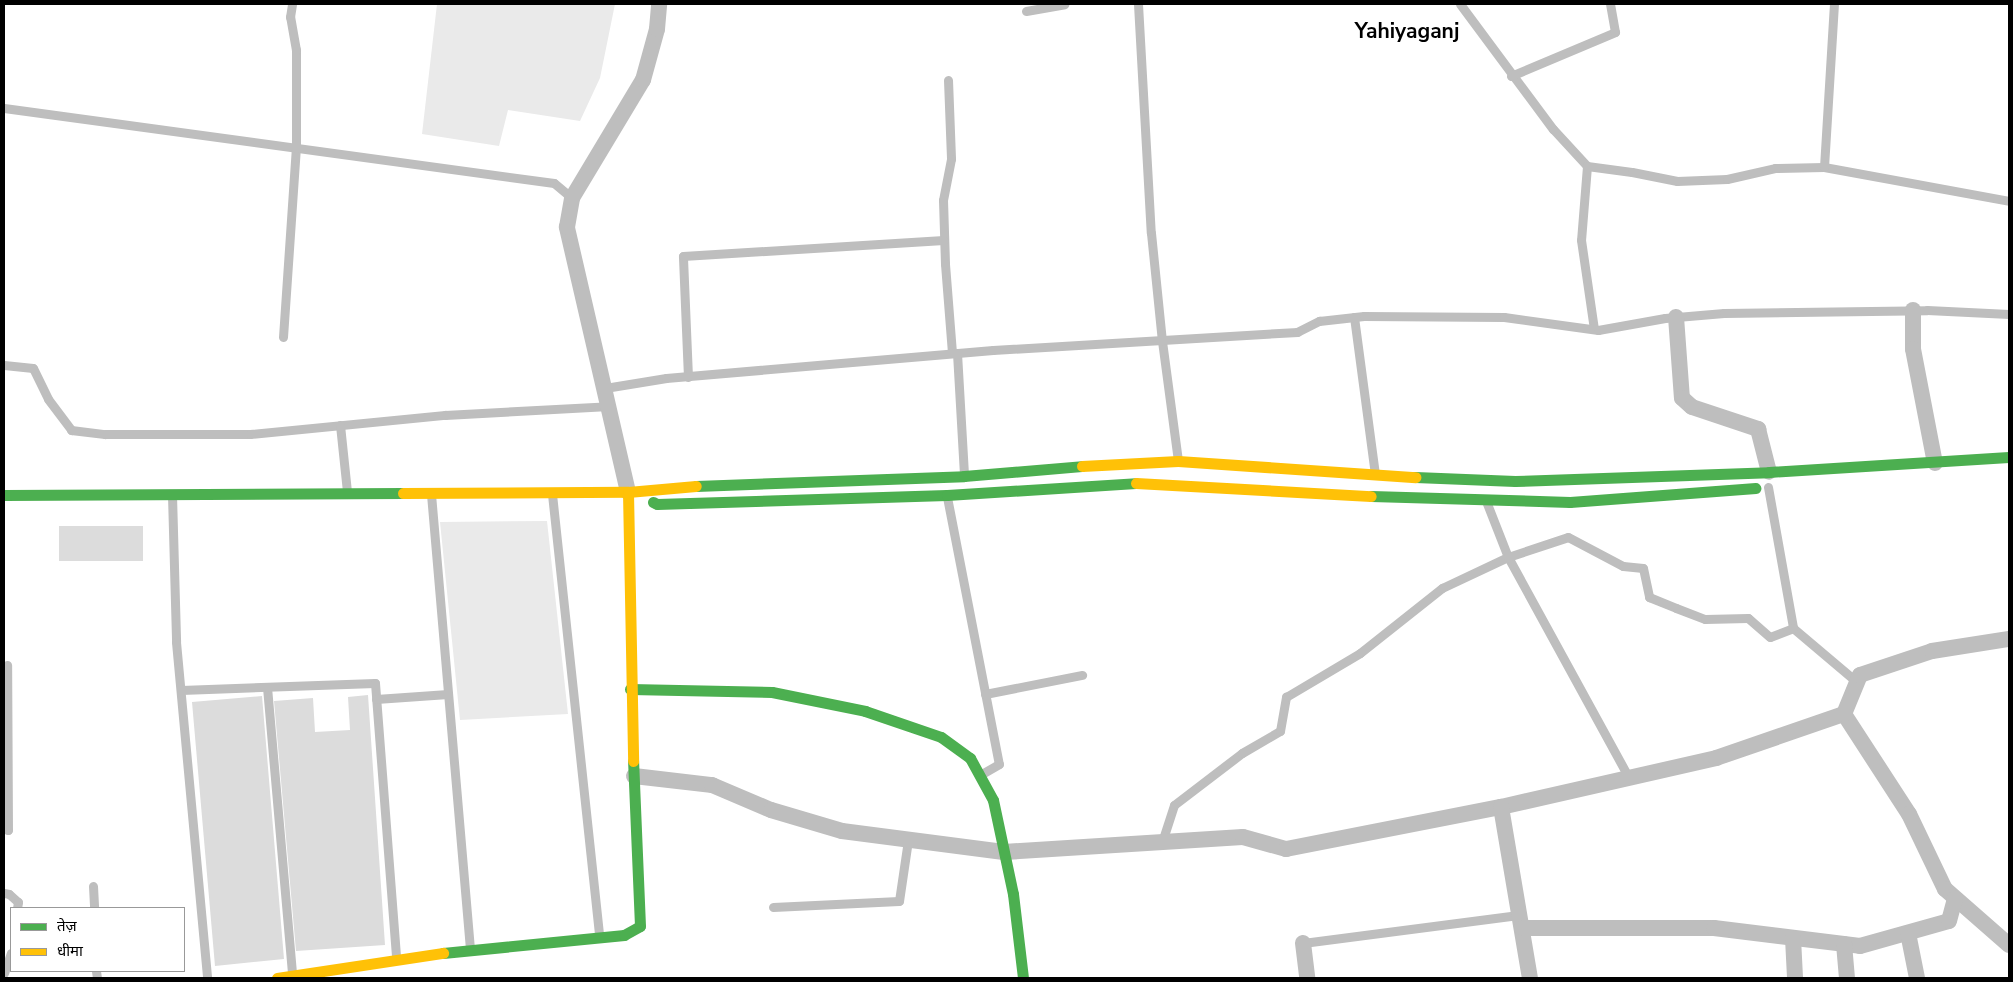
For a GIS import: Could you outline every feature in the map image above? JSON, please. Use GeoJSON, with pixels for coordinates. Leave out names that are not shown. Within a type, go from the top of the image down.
{"type":"FeatureCollection","features":[{"type":"Feature","properties":{"kind":"street"},"geometry":{"type":"LineString","coordinates":[[276,978],[292,974],[335,973],[396,958],[624,935],[640,926],[630,690],[628,492],[606,388],[567,227],[572,198],[643,80],[657,29],[659,4]]}},
{"type":"Feature","properties":{"kind":"street"},"geometry":{"type":"LineString","coordinates":[[1913,310],[1913,349],[1935,463]]}},
{"type":"Feature","properties":{"kind":"street"},"geometry":{"type":"LineString","coordinates":[[1676,317],[1682,398],[1692,407],[1758,429],[1771,482]]}},
{"type":"Feature","properties":{"kind":"street"},"geometry":{"type":"LineString","coordinates":[[628,492],[657,504],[946,495],[1126,482],[1364,496],[1570,502],[1935,463],[2009,457]]}},
{"type":"Feature","properties":{"kind":"street"},"geometry":{"type":"LineString","coordinates":[[4,495],[552,494],[628,492],[657,488],[964,476],[1122,462],[1178,461],[1376,476],[1515,481],[1771,482]]}},
{"type":"Feature","properties":{"kind":"street"},"geometry":{"type":"LineString","coordinates":[[634,776],[712,785],[770,810],[842,831],[1004,852],[1243,837],[1286,849],[1501,807],[1716,758],[1844,714],[1860,675],[1932,651],[2009,639]]}},
{"type":"Feature","properties":{"kind":"street"},"geometry":{"type":"LineString","coordinates":[[630,690],[772,692],[865,711],[942,737],[970,758],[993,800],[1013,894],[1023,978]]}},
{"type":"Feature","properties":{"kind":"street"},"geometry":{"type":"LineString","coordinates":[[1844,714],[1909,814],[1945,889],[2009,946]]}},
{"type":"Feature","properties":{"kind":"street"},"geometry":{"type":"LineString","coordinates":[[1501,807],[1530,978]]}},
{"type":"Feature","properties":{"kind":"street"},"geometry":{"type":"LineString","coordinates":[[1521,921],[1714,928],[1860,946],[1948,921],[1955,898]]}},
{"type":"Feature","properties":{"kind":"street"},"geometry":{"type":"LineString","coordinates":[[1908,933],[1916,978]]}},
{"type":"Feature","properties":{"kind":"street"},"geometry":{"type":"LineString","coordinates":[[1793,938],[1795,978]]}},
{"type":"Feature","properties":{"kind":"street"},"geometry":{"type":"LineString","coordinates":[[1303,943],[1307,978]]}},
{"type":"Feature","properties":{"kind":"street"},"geometry":{"type":"LineString","coordinates":[[1844,944],[1847,978]]}},
{"type":"Feature","properties":{"kind":"lane"},"geometry":{"type":"LineString","coordinates":[[283,337],[296,148],[296,50],[290,17],[292,4]]}},
{"type":"Feature","properties":{"kind":"lane"},"geometry":{"type":"LineString","coordinates":[[1026,11],[1064,4]]}},
{"type":"Feature","properties":{"kind":"lane"},"geometry":{"type":"LineString","coordinates":[[1138,4],[1151,232],[1162,341],[1178,461]]}},
{"type":"Feature","properties":{"kind":"lane"},"geometry":{"type":"LineString","coordinates":[[1460,4],[1512,76],[1553,128],[1587,166],[1677,181],[1728,179],[1775,168],[1824,167],[2009,201]]}},
{"type":"Feature","properties":{"kind":"lane"},"geometry":{"type":"LineString","coordinates":[[1512,76],[1615,32],[1610,4]]}},
{"type":"Feature","properties":{"kind":"lane"},"geometry":{"type":"LineString","coordinates":[[1824,167],[1834,4]]}},
{"type":"Feature","properties":{"kind":"lane"},"geometry":{"type":"LineString","coordinates":[[948,80],[952,159],[943,200],[944,240],[964,476]]}},
{"type":"Feature","properties":{"kind":"lane"},"geometry":{"type":"LineString","coordinates":[[4,108],[554,183],[572,198]]}},
{"type":"Feature","properties":{"kind":"lane"},"geometry":{"type":"LineString","coordinates":[[1587,166],[1581,240],[1594,329]]}},
{"type":"Feature","properties":{"kind":"lane"},"geometry":{"type":"LineString","coordinates":[[688,376],[682,256],[944,240]]}},
{"type":"Feature","properties":{"kind":"lane"},"geometry":{"type":"LineString","coordinates":[[606,388],[688,376],[955,353],[1297,332],[1319,321],[1354,317],[1504,317],[1594,329],[1676,317],[1724,313],[1913,310],[2009,314]]}},
{"type":"Feature","properties":{"kind":"lane"},"geometry":{"type":"LineString","coordinates":[[1354,317],[1376,476]]}},
{"type":"Feature","properties":{"kind":"lane"},"geometry":{"type":"LineString","coordinates":[[4,365],[33,368],[48,399],[71,430],[106,434],[250,434],[445,416],[609,406]]}},
{"type":"Feature","properties":{"kind":"lane"},"geometry":{"type":"LineString","coordinates":[[340,425],[348,494]]}},
{"type":"Feature","properties":{"kind":"lane"},"geometry":{"type":"LineString","coordinates":[[1771,482],[1793,628],[1857,682]]}},
{"type":"Feature","properties":{"kind":"lane"},"geometry":{"type":"LineString","coordinates":[[431,494],[470,950]]}},
{"type":"Feature","properties":{"kind":"lane"},"geometry":{"type":"LineString","coordinates":[[552,494],[599,938]]}},
{"type":"Feature","properties":{"kind":"lane"},"geometry":{"type":"LineString","coordinates":[[172,495],[176,642],[207,978]]}},
{"type":"Feature","properties":{"kind":"lane"},"geometry":{"type":"LineString","coordinates":[[946,495],[999,764],[980,775]]}},
{"type":"Feature","properties":{"kind":"lane"},"geometry":{"type":"LineString","coordinates":[[1485,500],[1508,557],[1629,778]]}},
{"type":"Feature","properties":{"kind":"lane"},"geometry":{"type":"LineString","coordinates":[[1162,842],[1174,805],[1242,753],[1280,731],[1286,697],[1360,653],[1442,588],[1508,557],[1568,538],[1623,566],[1643,568],[1649,596],[1676,608],[1705,619],[1748,618],[1770,637],[1793,628]]}},
{"type":"Feature","properties":{"kind":"lane"},"geometry":{"type":"LineString","coordinates":[[4,829],[8,830],[7,665]]}},
{"type":"Feature","properties":{"kind":"lane"},"geometry":{"type":"LineString","coordinates":[[985,694],[1082,675]]}},
{"type":"Feature","properties":{"kind":"lane"},"geometry":{"type":"LineString","coordinates":[[181,690],[375,683],[396,958]]}},
{"type":"Feature","properties":{"kind":"lane"},"geometry":{"type":"LineString","coordinates":[[267,687],[292,974]]}},
{"type":"Feature","properties":{"kind":"lane"},"geometry":{"type":"LineString","coordinates":[[376,699],[448,694]]}},
{"type":"Feature","properties":{"kind":"lane"},"geometry":{"type":"LineString","coordinates":[[773,907],[899,901],[908,840]]}},
{"type":"Feature","properties":{"kind":"lane"},"geometry":{"type":"LineString","coordinates":[[93,886],[94,907]]}},
{"type":"Feature","properties":{"kind":"lane"},"geometry":{"type":"LineString","coordinates":[[4,893],[9,894],[18,902],[17,907]]}},
{"type":"Feature","properties":{"kind":"lane"},"geometry":{"type":"LineString","coordinates":[[1303,943],[1521,921]]}},
{"type":"Feature","properties":{"kind":"lane"},"geometry":{"type":"LineString","coordinates":[[4,973],[10,957]]}},
{"type":"Feature","properties":{"kind":"shaded area"},"geometry":{"type":"Polygon","coordinates":[[[437,4],[615,4],[600,78],[580,121],[508,110],[499,146],[422,134],[437,4]]]}},
{"type":"Feature","properties":{"kind":"shaded area"},"geometry":{"type":"Polygon","coordinates":[[[547,521],[568,714],[460,720],[440,522],[547,521]]]}},
{"type":"Feature","properties":{"kind":"building"},"geometry":{"type":"Polygon","coordinates":[[[59,526],[143,526],[143,561],[59,561],[59,526]]]}},
{"type":"Feature","properties":{"kind":"building"},"geometry":{"type":"Polygon","coordinates":[[[368,695],[385,945],[296,951],[274,701],[313,698],[315,732],[350,730],[348,697],[368,695]]]}},
{"type":"Feature","properties":{"kind":"building"},"geometry":{"type":"Polygon","coordinates":[[[262,696],[284,959],[215,966],[192,702],[262,696]]]}},
{"type":"Feature","properties":{"kind":"traffic: fast"},"geometry":{"type":"LineString","coordinates":[[1415,477],[1515,481],[1769,472],[2009,457]]}},
{"type":"Feature","properties":{"kind":"traffic: fast"},"geometry":{"type":"LineString","coordinates":[[696,486],[964,476],[1082,466]]}},
{"type":"Feature","properties":{"kind":"traffic: fast"},"geometry":{"type":"LineString","coordinates":[[653,502],[657,504],[947,495],[1136,483]]}},
{"type":"Feature","properties":{"kind":"traffic: fast"},"geometry":{"type":"LineString","coordinates":[[1371,496],[1570,502],[1755,488]]}},
{"type":"Feature","properties":{"kind":"traffic: fast"},"geometry":{"type":"LineString","coordinates":[[4,495],[403,493]]}},
{"type":"Feature","properties":{"kind":"traffic: fast"},"geometry":{"type":"LineString","coordinates":[[630,689],[772,692],[865,711],[941,737],[970,758],[993,800],[1013,894],[1023,978]]}},
{"type":"Feature","properties":{"kind":"traffic: fast"},"geometry":{"type":"LineString","coordinates":[[443,953],[624,935],[640,926],[633,761]]}},
{"type":"Feature","properties":{"kind":"traffic: slow"},"geometry":{"type":"LineString","coordinates":[[1082,466],[1178,461],[1415,477]]}},
{"type":"Feature","properties":{"kind":"traffic: slow"},"geometry":{"type":"LineString","coordinates":[[1136,483],[1371,496]]}},
{"type":"Feature","properties":{"kind":"traffic: slow"},"geometry":{"type":"LineString","coordinates":[[403,493],[628,492],[696,486]]}},
{"type":"Feature","properties":{"kind":"traffic: slow"},"geometry":{"type":"LineString","coordinates":[[628,492],[633,761]]}},
{"type":"Feature","properties":{"kind":"traffic: slow"},"geometry":{"type":"LineString","coordinates":[[277,978],[443,953]]}},
{"type":"Feature","properties":{"kind":"district","name":"Yahiyaganj"},"geometry":{"type":"Point","coordinates":[1407,31]}}]}
